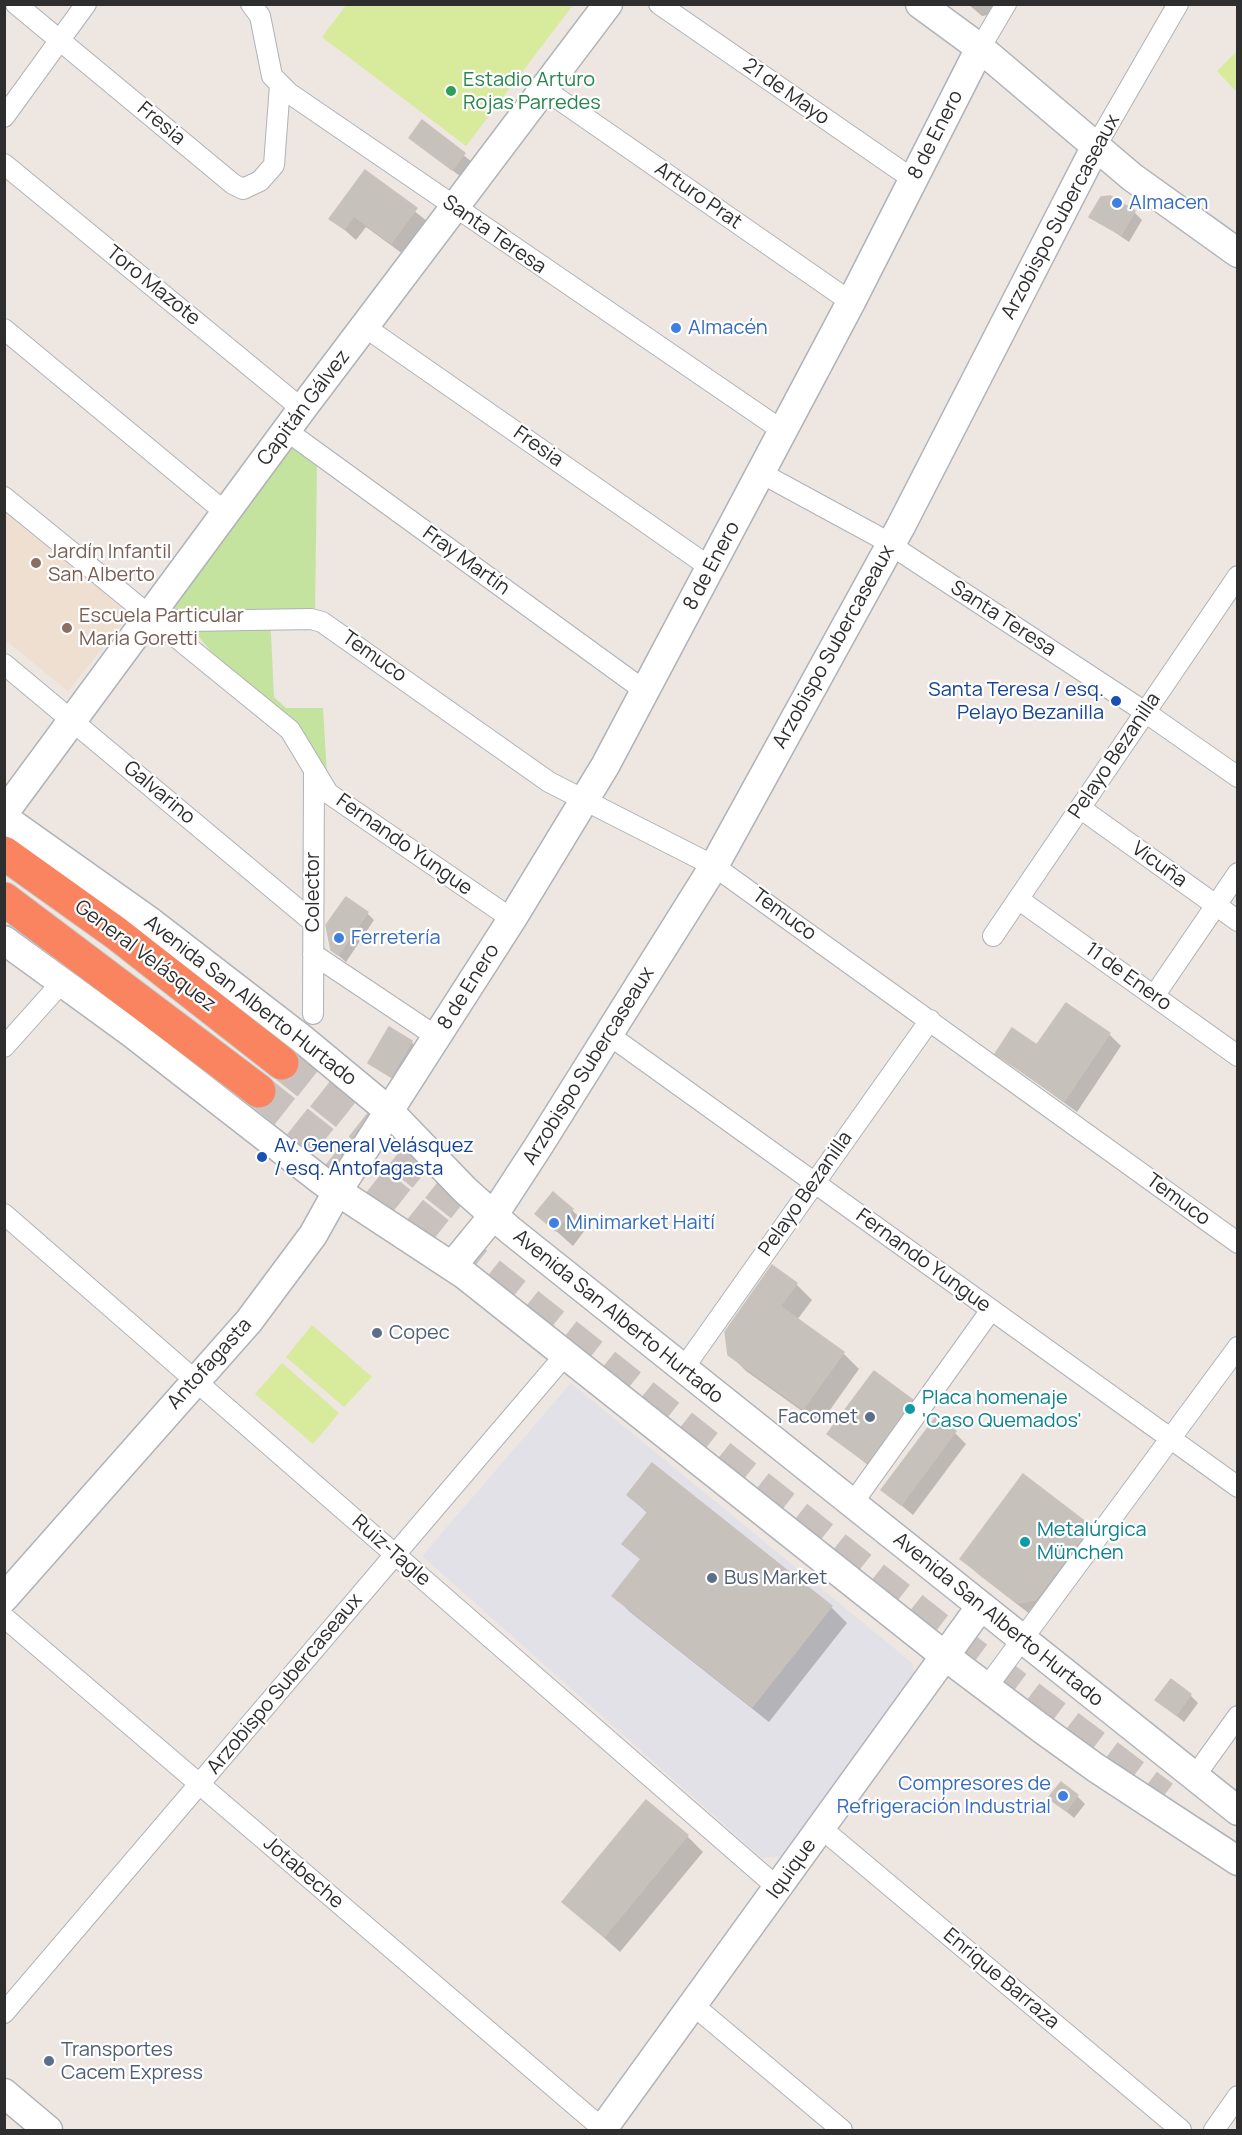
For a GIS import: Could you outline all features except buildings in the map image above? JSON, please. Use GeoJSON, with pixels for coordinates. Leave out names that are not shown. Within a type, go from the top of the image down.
{"type":"FeatureCollection","features":[{"type":"Feature","properties":{"kind":"highway","name":"General Velásquez"},"geometry":{"type":"LineString","coordinates":[[4,853],[116,933],[282,1063]]}},
{"type":"Feature","properties":{"kind":"highway","name":"General Velásquez"},"geometry":{"type":"LineString","coordinates":[[4,899],[259,1090]]}},
{"type":"Feature","properties":{"kind":"street","name":"Fresia"},"geometry":{"type":"LineString","coordinates":[[16,4],[234,184],[243,189],[260,181],[274,165],[280,86]]}},
{"type":"Feature","properties":{"kind":"street"},"geometry":{"type":"LineString","coordinates":[[4,117],[86,4]]}},
{"type":"Feature","properties":{"kind":"street","name":"Santa Teresa"},"geometry":{"type":"LineString","coordinates":[[251,4],[260,16],[268,66],[280,86],[454,208],[783,431]]}},
{"type":"Feature","properties":{"kind":"street","name":"Capitán Gálvez"},"geometry":{"type":"LineString","coordinates":[[4,813],[364,327],[608,4]]}},
{"type":"Feature","properties":{"kind":"street","name":"21 de Mayo"},"geometry":{"type":"LineString","coordinates":[[659,4],[914,180]]}},
{"type":"Feature","properties":{"kind":"street"},"geometry":{"type":"LineString","coordinates":[[920,4],[980,48],[1132,177],[1238,253]]}},
{"type":"Feature","properties":{"kind":"street","name":"8 de Enero"},"geometry":{"type":"LineString","coordinates":[[389,1111],[585,800],[711,568],[851,302],[980,48],[1006,4]]}},
{"type":"Feature","properties":{"kind":"street","name":"Arzobispo Subercaseaux"},"geometry":{"type":"LineString","coordinates":[[452,1266],[493,1216],[714,866],[891,545],[1096,146],[1178,4]]}},
{"type":"Feature","properties":{"kind":"street","name":"Arturo Prat"},"geometry":{"type":"LineString","coordinates":[[544,89],[851,302]]}},
{"type":"Feature","properties":{"kind":"street","name":"Toro Mazote"},"geometry":{"type":"LineString","coordinates":[[4,164],[295,420]]}},
{"type":"Feature","properties":{"kind":"street","name":"Fresia"},"geometry":{"type":"LineString","coordinates":[[364,327],[711,568]]}},
{"type":"Feature","properties":{"kind":"street"},"geometry":{"type":"LineString","coordinates":[[4,329],[226,513]]}},
{"type":"Feature","properties":{"kind":"street","name":"Fray Martín"},"geometry":{"type":"LineString","coordinates":[[295,420],[645,691]]}},
{"type":"Feature","properties":{"kind":"street","name":"Santa Teresa"},"geometry":{"type":"LineString","coordinates":[[761,473],[891,545],[1145,712],[1238,777]]}},
{"type":"Feature","properties":{"kind":"street","name":"Fernando Yungue"},"geometry":{"type":"LineString","coordinates":[[4,497],[290,730],[328,793],[512,919]]}},
{"type":"Feature","properties":{"kind":"street","name":"Pelayo Bezanilla"},"geometry":{"type":"LineString","coordinates":[[993,936],[1238,576]]}},
{"type":"Feature","properties":{"kind":"street","name":"Temuco"},"geometry":{"type":"LineString","coordinates":[[149,617],[186,621],[311,619],[344,635],[549,782],[714,866],[1238,1243]]}},
{"type":"Feature","properties":{"kind":"street","name":"Galvarino"},"geometry":{"type":"LineString","coordinates":[[4,664],[313,922]]}},
{"type":"Feature","properties":{"kind":"street","name":"Colector"},"geometry":{"type":"LineString","coordinates":[[313,1014],[314,771]]}},
{"type":"Feature","properties":{"kind":"street","name":"Vicuña"},"geometry":{"type":"LineString","coordinates":[[1080,808],[1238,921]]}},
{"type":"Feature","properties":{"kind":"street","name":"Avenida San Alberto Hurtado"},"geometry":{"type":"LineString","coordinates":[[4,818],[152,923],[301,1038],[389,1111],[493,1216],[1238,1811]]}},
{"type":"Feature","properties":{"kind":"street"},"geometry":{"type":"LineString","coordinates":[[1154,996],[1238,873]]}},
{"type":"Feature","properties":{"kind":"street","name":"11 de Enero"},"geometry":{"type":"LineString","coordinates":[[1018,899],[1238,1056]]}},
{"type":"Feature","properties":{"kind":"street"},"geometry":{"type":"LineString","coordinates":[[4,940],[63,981],[337,1192],[452,1266],[945,1656],[1096,1768],[1238,1862]]}},
{"type":"Feature","properties":{"kind":"street"},"geometry":{"type":"LineString","coordinates":[[313,954],[437,1037]]}},
{"type":"Feature","properties":{"kind":"street"},"geometry":{"type":"LineString","coordinates":[[4,1047],[63,981]]}},
{"type":"Feature","properties":{"kind":"street","name":"Pelayo Bezanilla"},"geometry":{"type":"LineString","coordinates":[[682,1369],[930,1020]]}},
{"type":"Feature","properties":{"kind":"street","name":"Fernando Yungue"},"geometry":{"type":"LineString","coordinates":[[609,1035],[1238,1487]]}},
{"type":"Feature","properties":{"kind":"street","name":"Antofagasta"},"geometry":{"type":"LineString","coordinates":[[4,1598],[262,1305],[313,1235],[337,1192],[389,1111]]}},
{"type":"Feature","properties":{"kind":"street"},"geometry":{"type":"LineString","coordinates":[[313,1235],[342,1218],[366,1210]]}},
{"type":"Feature","properties":{"kind":"street","name":"Ruiz-Tagle"},"geometry":{"type":"LineString","coordinates":[[4,1214],[778,1888]]}},
{"type":"Feature","properties":{"kind":"street"},"geometry":{"type":"LineString","coordinates":[[852,1504],[991,1310]]}},
{"type":"Feature","properties":{"kind":"street"},"geometry":{"type":"LineString","coordinates":[[987,1687],[1238,1347]]}},
{"type":"Feature","properties":{"kind":"street","name":"Arzobispo Subercaseaux"},"geometry":{"type":"LineString","coordinates":[[4,2013],[566,1354]]}},
{"type":"Feature","properties":{"kind":"street","name":"Iquique"},"geometry":{"type":"LineString","coordinates":[[602,2130],[981,1606]]}},
{"type":"Feature","properties":{"kind":"street","name":"Jotabeche"},"geometry":{"type":"LineString","coordinates":[[4,1617],[602,2130]]}},
{"type":"Feature","properties":{"kind":"street"},"geometry":{"type":"LineString","coordinates":[[1195,1776],[1238,1716]]}},
{"type":"Feature","properties":{"kind":"street","name":"Enrique Barraza"},"geometry":{"type":"LineString","coordinates":[[821,1828],[1181,2130]]}},
{"type":"Feature","properties":{"kind":"street"},"geometry":{"type":"LineString","coordinates":[[693,2005],[842,2130]]}},
{"type":"Feature","properties":{"kind":"street"},"geometry":{"type":"LineString","coordinates":[[4,2093],[48,2130]]}},
{"type":"Feature","properties":{"kind":"street"},"geometry":{"type":"LineString","coordinates":[[1214,2130],[1238,2096]]}},
{"type":"Feature","properties":{"kind":"shaded area","name":"Jardín Infantil San Alberto"},"geometry":{"type":"Polygon","coordinates":[[[5,512],[130,614],[68,691],[5,640],[5,512]]]}},
{"type":"Feature","properties":{"kind":"shaded area"},"geometry":{"type":"Polygon","coordinates":[[[571,1383],[912,1663],[915,1677],[781,1856],[762,1858],[422,1556],[571,1383]]]}},
{"type":"Feature","properties":{"kind":"green space","name":"Estadio Arturo Rojas Parredes"},"geometry":{"type":"Polygon","coordinates":[[[347,4],[573,5],[466,146],[322,37],[347,4]]]}},
{"type":"Feature","properties":{"kind":"green space"},"geometry":{"type":"Polygon","coordinates":[[[1237,51],[1237,92],[1217,71],[1237,51]]]}},
{"type":"Feature","properties":{"kind":"green space"},"geometry":{"type":"Polygon","coordinates":[[[286,448],[296,449],[317,465],[315,612],[270,613],[274,697],[286,708],[323,708],[327,775],[228,672],[174,607],[286,448]]]}},
{"type":"Feature","properties":{"kind":"green space"},"geometry":{"type":"Polygon","coordinates":[[[312,1325],[372,1377],[344,1407],[286,1357],[312,1325]]]}},
{"type":"Feature","properties":{"kind":"green space"},"geometry":{"type":"Polygon","coordinates":[[[282,1363],[339,1413],[313,1444],[255,1394],[282,1363]]]}},
{"type":"Feature","properties":{"kind":"tunnel"},"geometry":{"type":"LineString","coordinates":[[282,1063],[491,1229]]}},
{"type":"Feature","properties":{"kind":"tunnel"},"geometry":{"type":"LineString","coordinates":[[259,1091],[935,1626],[1163,1797]]}},
{"type":"Feature","properties":{"kind":"place","name":"Estadio Arturo Rojas Parredes"},"geometry":{"type":"Point","coordinates":[451,91]}},
{"type":"Feature","properties":{"kind":"place","name":"Almacen"},"geometry":{"type":"Point","coordinates":[1117,203]}},
{"type":"Feature","properties":{"kind":"place","name":"Almacén"},"geometry":{"type":"Point","coordinates":[676,328]}},
{"type":"Feature","properties":{"kind":"place","name":"Jardín Infantil San Alberto"},"geometry":{"type":"Point","coordinates":[36,563]}},
{"type":"Feature","properties":{"kind":"place","name":"Escuela Particular Maria Goretti"},"geometry":{"type":"Point","coordinates":[67,628]}},
{"type":"Feature","properties":{"kind":"place","name":"Santa Teresa / esq. Pelayo Bezanilla"},"geometry":{"type":"Point","coordinates":[1116,701]}},
{"type":"Feature","properties":{"kind":"place","name":"Ferretería"},"geometry":{"type":"Point","coordinates":[339,938]}},
{"type":"Feature","properties":{"kind":"place","name":"Av. General Velásquez / esq. Antofagasta"},"geometry":{"type":"Point","coordinates":[262,1157]}},
{"type":"Feature","properties":{"kind":"place","name":"Minimarket Haití"},"geometry":{"type":"Point","coordinates":[554,1223]}},
{"type":"Feature","properties":{"kind":"place","name":"Copec"},"geometry":{"type":"Point","coordinates":[377,1333]}},
{"type":"Feature","properties":{"kind":"place","name":"Placa homenaje 'Caso Quemados'"},"geometry":{"type":"Point","coordinates":[910,1409]}},
{"type":"Feature","properties":{"kind":"place","name":"Facomet"},"geometry":{"type":"Point","coordinates":[870,1417]}},
{"type":"Feature","properties":{"kind":"place","name":"Metalúrgica München"},"geometry":{"type":"Point","coordinates":[1025,1542]}},
{"type":"Feature","properties":{"kind":"place","name":"Bus Market"},"geometry":{"type":"Point","coordinates":[712,1578]}},
{"type":"Feature","properties":{"kind":"place","name":"Compresores de Refrigeración Industrial"},"geometry":{"type":"Point","coordinates":[1063,1796]}},
{"type":"Feature","properties":{"kind":"place","name":"Transportes Cacem Express"},"geometry":{"type":"Point","coordinates":[49,2061]}}]}
